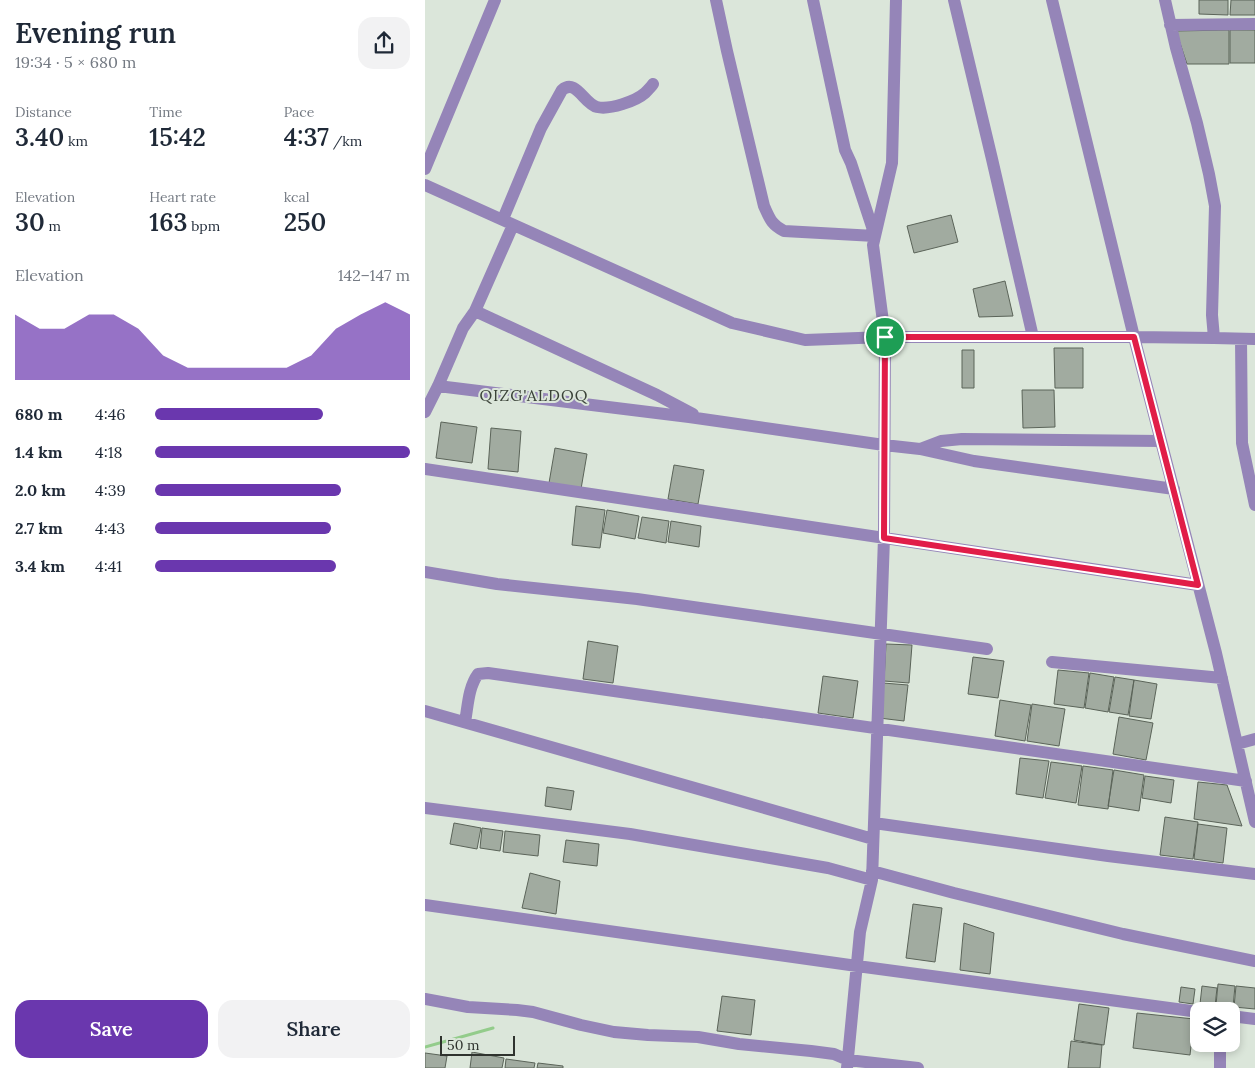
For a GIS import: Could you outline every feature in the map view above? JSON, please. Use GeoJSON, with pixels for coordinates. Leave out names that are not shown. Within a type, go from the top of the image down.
{"type":"FeatureCollection","features":[{"type":"Feature","properties":{"kind":"street"},"geometry":{"type":"LineString","coordinates":[[425,169],[495,0]]}},
{"type":"Feature","properties":{"kind":"street"},"geometry":{"type":"LineString","coordinates":[[716,0],[763,206],[770,220],[775,226],[784,231],[875,236]]}},
{"type":"Feature","properties":{"kind":"street"},"geometry":{"type":"LineString","coordinates":[[813,0],[845,150],[875,236]]}},
{"type":"Feature","properties":{"kind":"street"},"geometry":{"type":"LineString","coordinates":[[847,1064],[860,932],[872,876],[884,538],[885,337],[873,245],[892,163],[896,0]]}},
{"type":"Feature","properties":{"kind":"street"},"geometry":{"type":"LineString","coordinates":[[954,0],[1033,337]]}},
{"type":"Feature","properties":{"kind":"street"},"geometry":{"type":"LineString","coordinates":[[1053,0],[1134,337],[1198,585],[1255,822]]}},
{"type":"Feature","properties":{"kind":"street"},"geometry":{"type":"LineString","coordinates":[[1165,0],[1197,123],[1215,206],[1212,315],[1214,338]]}},
{"type":"Feature","properties":{"kind":"street"},"geometry":{"type":"LineString","coordinates":[[1170,25],[1255,24]]}},
{"type":"Feature","properties":{"kind":"street"},"geometry":{"type":"LineString","coordinates":[[425,412],[463,328],[475,311],[541,128],[562,90],[565,87],[575,89],[592,104],[597,107],[603,107],[630,101],[644,94],[653,84]]}},
{"type":"Feature","properties":{"kind":"street"},"geometry":{"type":"LineString","coordinates":[[425,185],[732,323],[805,340],[885,337],[1255,339]]}},
{"type":"Feature","properties":{"kind":"street"},"geometry":{"type":"LineString","coordinates":[[475,311],[657,395],[702,419]]}},
{"type":"Feature","properties":{"kind":"street"},"geometry":{"type":"LineString","coordinates":[[1241,339],[1242,443],[1255,505]]}},
{"type":"Feature","properties":{"kind":"street"},"geometry":{"type":"LineString","coordinates":[[438,386],[920,449],[974,461],[1174,490]]}},
{"type":"Feature","properties":{"kind":"street"},"geometry":{"type":"LineString","coordinates":[[920,449],[941,441],[961,439],[1161,441]]}},
{"type":"Feature","properties":{"kind":"street"},"geometry":{"type":"LineString","coordinates":[[425,469],[1198,585]]}},
{"type":"Feature","properties":{"kind":"street"},"geometry":{"type":"LineString","coordinates":[[425,572],[497,584],[637,599],[987,649]]}},
{"type":"Feature","properties":{"kind":"street"},"geometry":{"type":"LineString","coordinates":[[1052,662],[1221,678]]}},
{"type":"Feature","properties":{"kind":"street"},"geometry":{"type":"LineString","coordinates":[[465,722],[473,680],[478,674],[488,673],[1245,781]]}},
{"type":"Feature","properties":{"kind":"street"},"geometry":{"type":"LineString","coordinates":[[425,711],[873,839]]}},
{"type":"Feature","properties":{"kind":"street"},"geometry":{"type":"LineString","coordinates":[[1237,744],[1255,739]]}},
{"type":"Feature","properties":{"kind":"street"},"geometry":{"type":"LineString","coordinates":[[425,808],[630,834],[872,876],[954,893],[1123,934],[1255,961]]}},
{"type":"Feature","properties":{"kind":"street"},"geometry":{"type":"LineString","coordinates":[[874,823],[1108,856],[1255,874]]}},
{"type":"Feature","properties":{"kind":"street"},"geometry":{"type":"LineString","coordinates":[[425,905],[1190,1011]]}},
{"type":"Feature","properties":{"kind":"street"},"geometry":{"type":"LineString","coordinates":[[425,999],[468,1007],[533,1012],[614,1032],[712,1039],[739,1044],[834,1054],[847,1064],[918,1068]]}},
{"type":"Feature","properties":{"kind":"street"},"geometry":{"type":"LineString","coordinates":[[1240,1018],[1255,1020]]}},
{"type":"Feature","properties":{"kind":"street"},"geometry":{"type":"LineString","coordinates":[[1220,1052],[1220,1068]]}},
{"type":"Feature","properties":{"kind":"building"},"geometry":{"type":"Polygon","coordinates":[[[1199,0],[1228,0],[1228,15],[1199,14],[1199,0]]]}},
{"type":"Feature","properties":{"kind":"building"},"geometry":{"type":"Polygon","coordinates":[[[1231,0],[1255,0],[1255,15],[1230,15],[1231,0]]]}},
{"type":"Feature","properties":{"kind":"building"},"geometry":{"type":"Polygon","coordinates":[[[1229,30],[1229,64],[1187,64],[1176,31],[1229,30]]]}},
{"type":"Feature","properties":{"kind":"building"},"geometry":{"type":"Polygon","coordinates":[[[1230,30],[1255,30],[1255,63],[1230,63],[1230,30]]]}},
{"type":"Feature","properties":{"kind":"building"},"geometry":{"type":"Polygon","coordinates":[[[951,215],[958,242],[914,253],[907,226],[951,215]]]}},
{"type":"Feature","properties":{"kind":"building"},"geometry":{"type":"Polygon","coordinates":[[[1005,281],[1013,316],[979,317],[973,289],[1005,281]]]}},
{"type":"Feature","properties":{"kind":"building"},"geometry":{"type":"Polygon","coordinates":[[[1054,348],[1083,348],[1083,388],[1055,388],[1054,348]]]}},
{"type":"Feature","properties":{"kind":"building"},"geometry":{"type":"Polygon","coordinates":[[[962,350],[974,350],[974,388],[962,388],[962,350]]]}},
{"type":"Feature","properties":{"kind":"building"},"geometry":{"type":"Polygon","coordinates":[[[1022,390],[1054,390],[1055,427],[1023,428],[1022,390]]]}},
{"type":"Feature","properties":{"kind":"building"},"geometry":{"type":"Polygon","coordinates":[[[441,422],[477,427],[472,463],[436,458],[441,422]]]}},
{"type":"Feature","properties":{"kind":"building"},"geometry":{"type":"Polygon","coordinates":[[[491,428],[521,431],[518,472],[488,469],[491,428]]]}},
{"type":"Feature","properties":{"kind":"building"},"geometry":{"type":"Polygon","coordinates":[[[555,448],[587,454],[581,489],[549,483],[555,448]]]}},
{"type":"Feature","properties":{"kind":"building"},"geometry":{"type":"Polygon","coordinates":[[[674,465],[704,470],[698,504],[668,499],[674,465]]]}},
{"type":"Feature","properties":{"kind":"building"},"geometry":{"type":"Polygon","coordinates":[[[576,506],[605,510],[600,548],[572,545],[576,506]]]}},
{"type":"Feature","properties":{"kind":"building"},"geometry":{"type":"Polygon","coordinates":[[[607,510],[639,516],[635,539],[603,533],[607,510]]]}},
{"type":"Feature","properties":{"kind":"building"},"geometry":{"type":"Polygon","coordinates":[[[642,517],[669,521],[666,543],[638,538],[642,517]]]}},
{"type":"Feature","properties":{"kind":"building"},"geometry":{"type":"Polygon","coordinates":[[[671,521],[701,526],[699,547],[668,542],[671,521]]]}},
{"type":"Feature","properties":{"kind":"building"},"geometry":{"type":"Polygon","coordinates":[[[588,641],[618,646],[613,683],[583,679],[588,641]]]}},
{"type":"Feature","properties":{"kind":"building"},"geometry":{"type":"Polygon","coordinates":[[[886,644],[912,645],[909,683],[884,681],[886,644]]]}},
{"type":"Feature","properties":{"kind":"building"},"geometry":{"type":"Polygon","coordinates":[[[973,657],[1004,661],[998,698],[968,694],[973,657]]]}},
{"type":"Feature","properties":{"kind":"building"},"geometry":{"type":"Polygon","coordinates":[[[1058,670],[1089,673],[1084,708],[1054,704],[1058,670]]]}},
{"type":"Feature","properties":{"kind":"building"},"geometry":{"type":"Polygon","coordinates":[[[1090,673],[1114,677],[1108,712],[1085,708],[1090,673]]]}},
{"type":"Feature","properties":{"kind":"building"},"geometry":{"type":"Polygon","coordinates":[[[823,676],[858,681],[853,718],[818,713],[823,676]]]}},
{"type":"Feature","properties":{"kind":"building"},"geometry":{"type":"Polygon","coordinates":[[[1115,677],[1134,680],[1128,715],[1109,712],[1115,677]]]}},
{"type":"Feature","properties":{"kind":"building"},"geometry":{"type":"Polygon","coordinates":[[[1134,680],[1157,684],[1151,719],[1129,716],[1134,680]]]}},
{"type":"Feature","properties":{"kind":"building"},"geometry":{"type":"Polygon","coordinates":[[[883,683],[908,685],[904,721],[879,718],[883,683]]]}},
{"type":"Feature","properties":{"kind":"building"},"geometry":{"type":"Polygon","coordinates":[[[1000,700],[1031,705],[1025,741],[995,736],[1000,700]]]}},
{"type":"Feature","properties":{"kind":"building"},"geometry":{"type":"Polygon","coordinates":[[[1032,704],[1065,709],[1059,746],[1027,741],[1032,704]]]}},
{"type":"Feature","properties":{"kind":"building"},"geometry":{"type":"Polygon","coordinates":[[[1119,717],[1153,723],[1146,760],[1113,754],[1119,717]]]}},
{"type":"Feature","properties":{"kind":"building"},"geometry":{"type":"Polygon","coordinates":[[[1020,758],[1049,761],[1043,798],[1016,794],[1020,758]]]}},
{"type":"Feature","properties":{"kind":"building"},"geometry":{"type":"Polygon","coordinates":[[[1051,762],[1082,766],[1076,803],[1045,798],[1051,762]]]}},
{"type":"Feature","properties":{"kind":"building"},"geometry":{"type":"Polygon","coordinates":[[[1083,766],[1113,770],[1108,809],[1078,805],[1083,766]]]}},
{"type":"Feature","properties":{"kind":"building"},"geometry":{"type":"Polygon","coordinates":[[[1114,770],[1144,775],[1139,811],[1108,806],[1114,770]]]}},
{"type":"Feature","properties":{"kind":"building"},"geometry":{"type":"Polygon","coordinates":[[[1145,776],[1174,780],[1171,803],[1142,798],[1145,776]]]}},
{"type":"Feature","properties":{"kind":"building"},"geometry":{"type":"Polygon","coordinates":[[[1198,782],[1227,785],[1242,826],[1194,819],[1198,782]]]}},
{"type":"Feature","properties":{"kind":"building"},"geometry":{"type":"Polygon","coordinates":[[[547,787],[574,791],[571,810],[545,806],[547,787]]]}},
{"type":"Feature","properties":{"kind":"building"},"geometry":{"type":"Polygon","coordinates":[[[1165,817],[1198,822],[1193,859],[1160,855],[1165,817]]]}},
{"type":"Feature","properties":{"kind":"building"},"geometry":{"type":"Polygon","coordinates":[[[454,823],[481,828],[477,849],[450,844],[454,823]]]}},
{"type":"Feature","properties":{"kind":"building"},"geometry":{"type":"Polygon","coordinates":[[[1198,824],[1227,828],[1223,863],[1194,859],[1198,824]]]}},
{"type":"Feature","properties":{"kind":"building"},"geometry":{"type":"Polygon","coordinates":[[[482,828],[503,831],[500,851],[480,848],[482,828]]]}},
{"type":"Feature","properties":{"kind":"building"},"geometry":{"type":"Polygon","coordinates":[[[505,831],[540,835],[538,856],[503,852],[505,831]]]}},
{"type":"Feature","properties":{"kind":"building"},"geometry":{"type":"Polygon","coordinates":[[[566,840],[599,844],[597,866],[563,862],[566,840]]]}},
{"type":"Feature","properties":{"kind":"building"},"geometry":{"type":"Polygon","coordinates":[[[530,873],[560,881],[556,914],[522,908],[530,873]]]}},
{"type":"Feature","properties":{"kind":"building"},"geometry":{"type":"Polygon","coordinates":[[[913,904],[942,908],[935,962],[906,958],[913,904]]]}},
{"type":"Feature","properties":{"kind":"building"},"geometry":{"type":"Polygon","coordinates":[[[964,923],[994,933],[990,974],[960,970],[964,923]]]}},
{"type":"Feature","properties":{"kind":"building"},"geometry":{"type":"Polygon","coordinates":[[[1218,984],[1235,986],[1233,1002],[1216,1002],[1218,984]]]}},
{"type":"Feature","properties":{"kind":"building"},"geometry":{"type":"Polygon","coordinates":[[[1202,986],[1217,988],[1215,1002],[1200,1002],[1202,986]]]}},
{"type":"Feature","properties":{"kind":"building"},"geometry":{"type":"Polygon","coordinates":[[[1236,986],[1255,988],[1255,1009],[1240,1008],[1240,1002],[1234,1002],[1236,986]]]}},
{"type":"Feature","properties":{"kind":"building"},"geometry":{"type":"Polygon","coordinates":[[[1181,987],[1195,989],[1193,1002],[1190,1004],[1179,1002],[1181,987]]]}},
{"type":"Feature","properties":{"kind":"building"},"geometry":{"type":"Polygon","coordinates":[[[722,996],[755,1000],[751,1035],[717,1031],[722,996]]]}},
{"type":"Feature","properties":{"kind":"building"},"geometry":{"type":"Polygon","coordinates":[[[1079,1004],[1109,1008],[1104,1045],[1074,1040],[1079,1004]]]}},
{"type":"Feature","properties":{"kind":"building"},"geometry":{"type":"Polygon","coordinates":[[[1137,1013],[1190,1019],[1190,1055],[1133,1048],[1137,1013]]]}},
{"type":"Feature","properties":{"kind":"building"},"geometry":{"type":"Polygon","coordinates":[[[1071,1041],[1102,1045],[1100,1068],[1068,1068],[1071,1041]]]}},
{"type":"Feature","properties":{"kind":"building"},"geometry":{"type":"Polygon","coordinates":[[[472,1052],[504,1058],[502,1068],[470,1068],[472,1052]]]}},
{"type":"Feature","properties":{"kind":"building"},"geometry":{"type":"Polygon","coordinates":[[[425,1053],[447,1056],[445,1068],[425,1068],[425,1053]]]}},
{"type":"Feature","properties":{"kind":"building"},"geometry":{"type":"Polygon","coordinates":[[[506,1059],[535,1063],[534,1068],[505,1068],[506,1059]]]}},
{"type":"Feature","properties":{"kind":"building"},"geometry":{"type":"Polygon","coordinates":[[[538,1063],[563,1066],[563,1068],[537,1068],[538,1063]]]}},
{"type":"Feature","properties":{"kind":"waterway"},"geometry":{"type":"LineString","coordinates":[[425,1047],[493,1028]]}},
{"type":"Feature","properties":{"kind":"district","name":"QIZG'ALDOQ"},"geometry":{"type":"Point","coordinates":[534,395]}},
{"type":"Feature","properties":{"kind":"route"},"geometry":{"type":"LineString","coordinates":[[885,337],[1134,337],[1198,585],[884,538],[885,337]]}}]}
